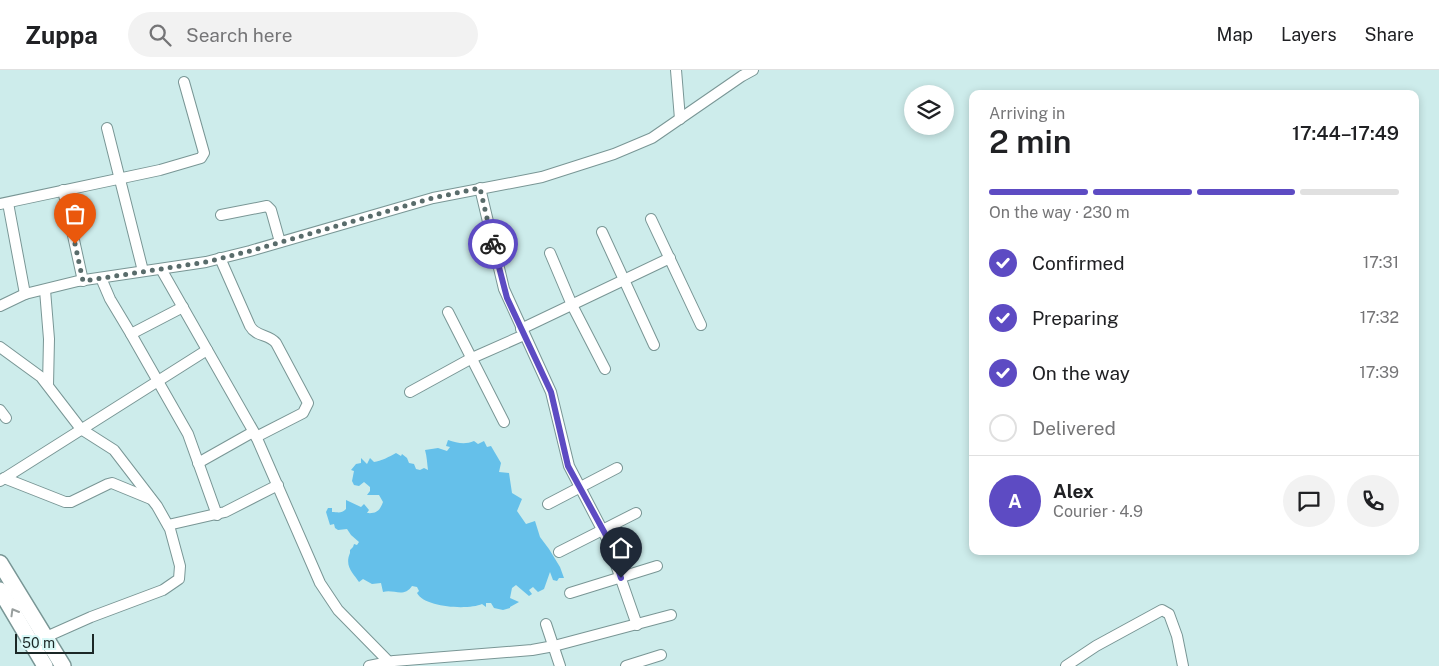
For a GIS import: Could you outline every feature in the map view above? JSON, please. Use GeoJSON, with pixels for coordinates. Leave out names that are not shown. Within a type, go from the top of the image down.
{"type":"FeatureCollection","features":[{"type":"Feature","properties":{"kind":"main road"},"geometry":{"type":"LineString","coordinates":[[0,563],[63,666]]}},
{"type":"Feature","properties":{"kind":"main road"},"geometry":{"type":"LineString","coordinates":[[0,590],[45,666]]}},
{"type":"Feature","properties":{"kind":"street"},"geometry":{"type":"LineString","coordinates":[[676,70],[680,119]]}},
{"type":"Feature","properties":{"kind":"street"},"geometry":{"type":"LineString","coordinates":[[0,306],[25,294],[83,281],[220,258],[433,198],[542,177],[614,154],[652,138],[753,70]]}},
{"type":"Feature","properties":{"kind":"street"},"geometry":{"type":"LineString","coordinates":[[25,294],[4,203],[160,170],[204,156],[184,82]]}},
{"type":"Feature","properties":{"kind":"street"},"geometry":{"type":"LineString","coordinates":[[107,128],[143,272]]}},
{"type":"Feature","properties":{"kind":"street"},"geometry":{"type":"LineString","coordinates":[[480,188],[504,289],[551,392],[566,458],[613,553],[636,625]]}},
{"type":"Feature","properties":{"kind":"street"},"geometry":{"type":"LineString","coordinates":[[63,190],[83,281]]}},
{"type":"Feature","properties":{"kind":"street"},"geometry":{"type":"LineString","coordinates":[[221,215],[264,206],[269,207],[280,242]]}},
{"type":"Feature","properties":{"kind":"street"},"geometry":{"type":"LineString","coordinates":[[651,219],[701,324]]}},
{"type":"Feature","properties":{"kind":"street"},"geometry":{"type":"LineString","coordinates":[[602,232],[654,345]]}},
{"type":"Feature","properties":{"kind":"street"},"geometry":{"type":"LineString","coordinates":[[550,253],[572,305],[605,369]]}},
{"type":"Feature","properties":{"kind":"street"},"geometry":{"type":"LineString","coordinates":[[198,463],[254,434],[303,414],[308,403],[273,339],[255,333],[250,326],[220,258]]}},
{"type":"Feature","properties":{"kind":"street"},"geometry":{"type":"LineString","coordinates":[[410,392],[572,305],[670,258]]}},
{"type":"Feature","properties":{"kind":"street"},"geometry":{"type":"LineString","coordinates":[[161,269],[254,434],[327,595],[338,610],[393,663]]}},
{"type":"Feature","properties":{"kind":"street"},"geometry":{"type":"LineString","coordinates":[[102,278],[110,299],[132,334],[188,434],[217,515]]}},
{"type":"Feature","properties":{"kind":"street"},"geometry":{"type":"LineString","coordinates":[[45,290],[49,339],[48,385]]}},
{"type":"Feature","properties":{"kind":"street"},"geometry":{"type":"LineString","coordinates":[[132,334],[183,307]]}},
{"type":"Feature","properties":{"kind":"street"},"geometry":{"type":"LineString","coordinates":[[448,312],[504,422]]}},
{"type":"Feature","properties":{"kind":"street"},"geometry":{"type":"LineString","coordinates":[[0,347],[33,370],[48,385],[81,429],[114,450],[152,500],[168,525],[180,566],[179,579],[163,590],[91,617],[46,637]]}},
{"type":"Feature","properties":{"kind":"street"},"geometry":{"type":"LineString","coordinates":[[2,479],[207,350]]}},
{"type":"Feature","properties":{"kind":"street"},"geometry":{"type":"LineString","coordinates":[[548,504],[617,468]]}},
{"type":"Feature","properties":{"kind":"street"},"geometry":{"type":"LineString","coordinates":[[2,479],[65,502],[71,502],[112,483],[152,500]]}},
{"type":"Feature","properties":{"kind":"street"},"geometry":{"type":"LineString","coordinates":[[168,525],[217,515],[278,485]]}},
{"type":"Feature","properties":{"kind":"street"},"geometry":{"type":"LineString","coordinates":[[559,552],[636,513]]}},
{"type":"Feature","properties":{"kind":"street"},"geometry":{"type":"LineString","coordinates":[[570,593],[657,566]]}},
{"type":"Feature","properties":{"kind":"street"},"geometry":{"type":"LineString","coordinates":[[1066,666],[1096,646],[1162,610],[1169,614],[1177,636],[1183,666]]}},
{"type":"Feature","properties":{"kind":"street"},"geometry":{"type":"LineString","coordinates":[[369,666],[532,650],[671,615]]}},
{"type":"Feature","properties":{"kind":"street"},"geometry":{"type":"LineString","coordinates":[[546,624],[560,666]]}},
{"type":"Feature","properties":{"kind":"street"},"geometry":{"type":"LineString","coordinates":[[626,666],[661,656]]}},
{"type":"Feature","properties":{"kind":"water"},"geometry":{"type":"Polygon","coordinates":[[[448,440],[461,443],[474,441],[478,444],[484,441],[487,447],[491,446],[501,463],[499,472],[509,473],[512,493],[522,499],[517,511],[526,524],[535,521],[540,537],[560,567],[564,578],[559,578],[557,581],[553,580],[550,572],[544,589],[538,592],[533,587],[529,590],[532,594],[529,596],[516,585],[512,588],[510,598],[519,602],[503,610],[494,608],[491,603],[486,603],[486,607],[482,604],[467,607],[438,605],[422,598],[417,593],[419,591],[417,587],[412,586],[406,592],[383,592],[381,583],[372,584],[363,579],[359,582],[350,570],[348,558],[354,544],[357,545],[359,542],[347,529],[338,530],[334,524],[330,525],[326,512],[328,508],[332,508],[332,512],[343,512],[346,509],[346,500],[361,507],[364,504],[369,510],[367,513],[373,513],[379,509],[383,502],[379,495],[367,495],[370,487],[364,482],[359,486],[354,485],[352,481],[354,471],[351,470],[356,464],[361,463],[361,458],[367,464],[370,458],[374,462],[396,453],[401,456],[402,454],[407,458],[409,463],[414,464],[416,469],[424,468],[428,470],[425,450],[438,448],[447,451],[450,447],[446,446],[448,440]]]}},
{"type":"Feature","properties":{"kind":"way so far"},"geometry":{"type":"LineString","coordinates":[[75,244],[83,281],[206,262],[433,198],[480,188],[493,244]]}},
{"type":"Feature","properties":{"kind":"route"},"geometry":{"type":"LineString","coordinates":[[493,244],[507,298],[554,400],[568,466],[608,539],[621,578]]}}]}
